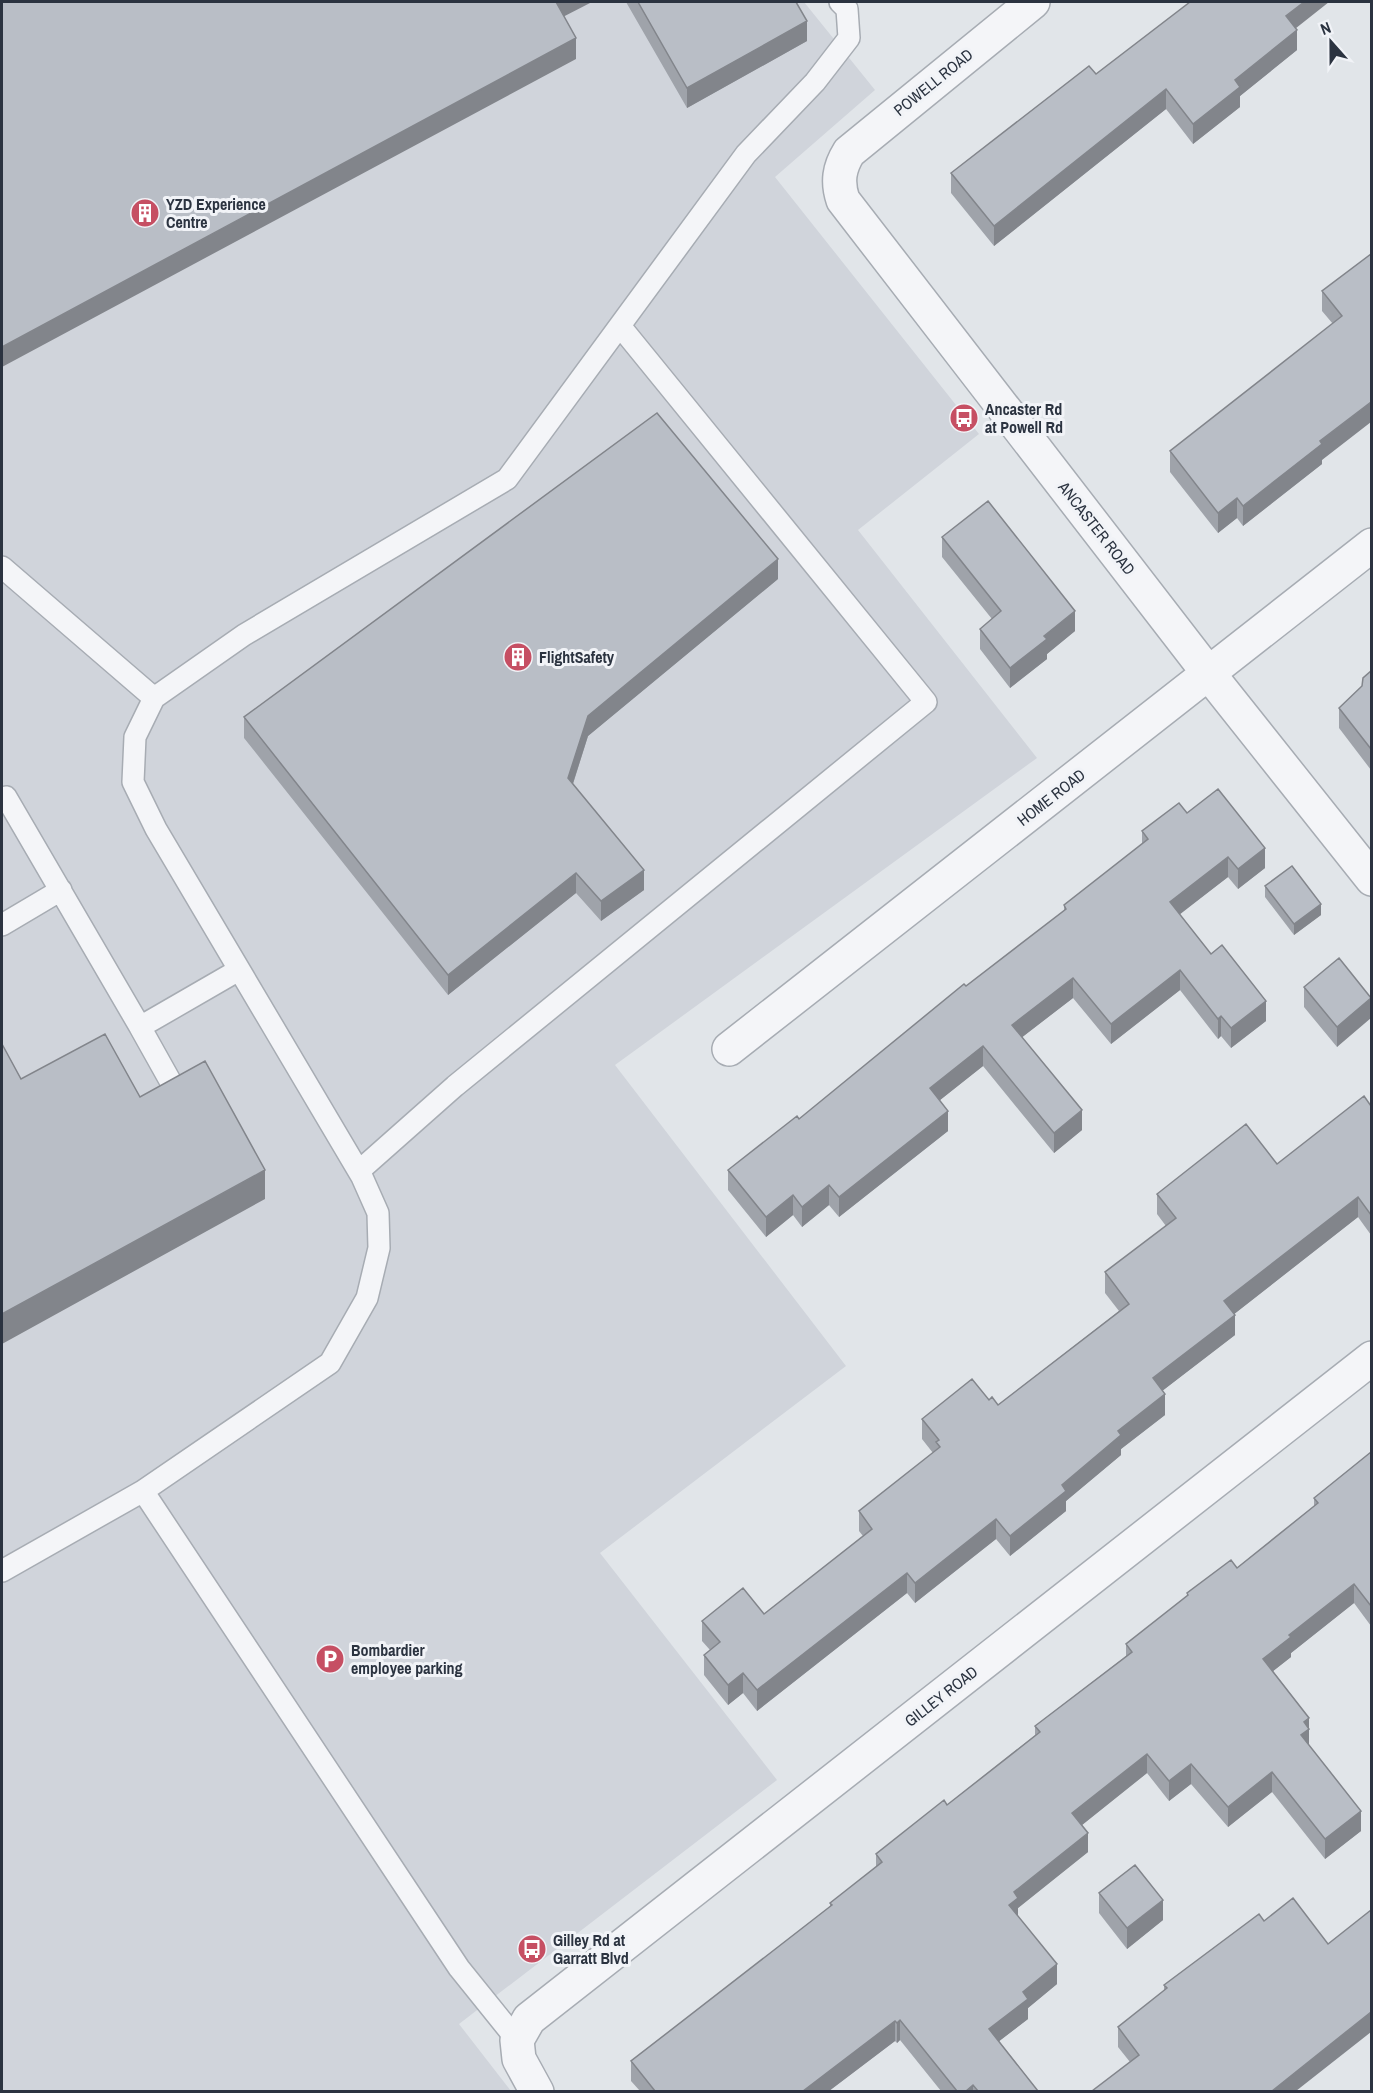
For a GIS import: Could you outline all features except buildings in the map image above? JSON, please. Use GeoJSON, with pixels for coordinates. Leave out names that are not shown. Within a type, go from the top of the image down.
{"type":"FeatureCollection","features":[{"type":"Feature","properties":{"kind":"street","name":"POWELL ROAD"},"geometry":{"type":"LineString","coordinates":[[840,169],[849,152],[872,130],[1033,2]]}},
{"type":"Feature","properties":{"kind":"street","name":"ANCASTER ROAD"},"geometry":{"type":"LineString","coordinates":[[840,169],[838,186],[852,214],[1371,879]]}},
{"type":"Feature","properties":{"kind":"street","name":"HOME ROAD"},"geometry":{"type":"LineString","coordinates":[[729,1049],[1371,545]]}},
{"type":"Feature","properties":{"kind":"street","name":"GILLEY ROAD"},"geometry":{"type":"LineString","coordinates":[[517,2040],[529,2019],[1371,1358]]}},
{"type":"Feature","properties":{"kind":"street"},"geometry":{"type":"LineString","coordinates":[[517,2040],[519,2059],[537,2091]]}},
{"type":"Feature","properties":{"kind":"lane"},"geometry":{"type":"LineString","coordinates":[[2,1572],[143,1491],[330,1363],[367,1298],[379,1248],[378,1213],[359,1171],[237,971],[156,829],[133,782],[135,737],[154,698],[244,636],[507,479],[746,154],[815,82],[849,38],[847,9],[840,2]]}},
{"type":"Feature","properties":{"kind":"lane"},"geometry":{"type":"LineString","coordinates":[[359,1171],[455,1086],[926,702],[620,326]]}},
{"type":"Feature","properties":{"kind":"lane"},"geometry":{"type":"LineString","coordinates":[[2,567],[154,698]]}},
{"type":"Feature","properties":{"kind":"lane"},"geometry":{"type":"LineString","coordinates":[[3,796],[61,890],[173,1086]]}},
{"type":"Feature","properties":{"kind":"lane"},"geometry":{"type":"LineString","coordinates":[[2,925],[61,890]]}},
{"type":"Feature","properties":{"kind":"lane"},"geometry":{"type":"LineString","coordinates":[[140,1027],[237,971]]}},
{"type":"Feature","properties":{"kind":"lane"},"geometry":{"type":"LineString","coordinates":[[143,1491],[459,1968],[517,2040]]}},
{"type":"Feature","properties":{"kind":"shaded area"},"geometry":{"type":"Polygon","coordinates":[[[2,2],[804,2],[875,90],[775,177],[979,434],[858,530],[1037,758],[615,1065],[846,1366],[600,1553],[777,1780],[459,2024],[511,2091],[2,2091],[2,2]]]}},
{"type":"Feature","properties":{"kind":"place","name":"YZD Experience Centre"},"geometry":{"type":"Point","coordinates":[145,213]}},
{"type":"Feature","properties":{"kind":"place","name":"Ancaster Rd at Powell Rd"},"geometry":{"type":"Point","coordinates":[964,418]}},
{"type":"Feature","properties":{"kind":"place","name":"FlightSafety"},"geometry":{"type":"Point","coordinates":[518,657]}},
{"type":"Feature","properties":{"kind":"place","name":"Bombardier employee parking"},"geometry":{"type":"Point","coordinates":[330,1659]}},
{"type":"Feature","properties":{"kind":"place","name":"Gilley Rd at Garratt Blvd"},"geometry":{"type":"Point","coordinates":[532,1949]}}]}
